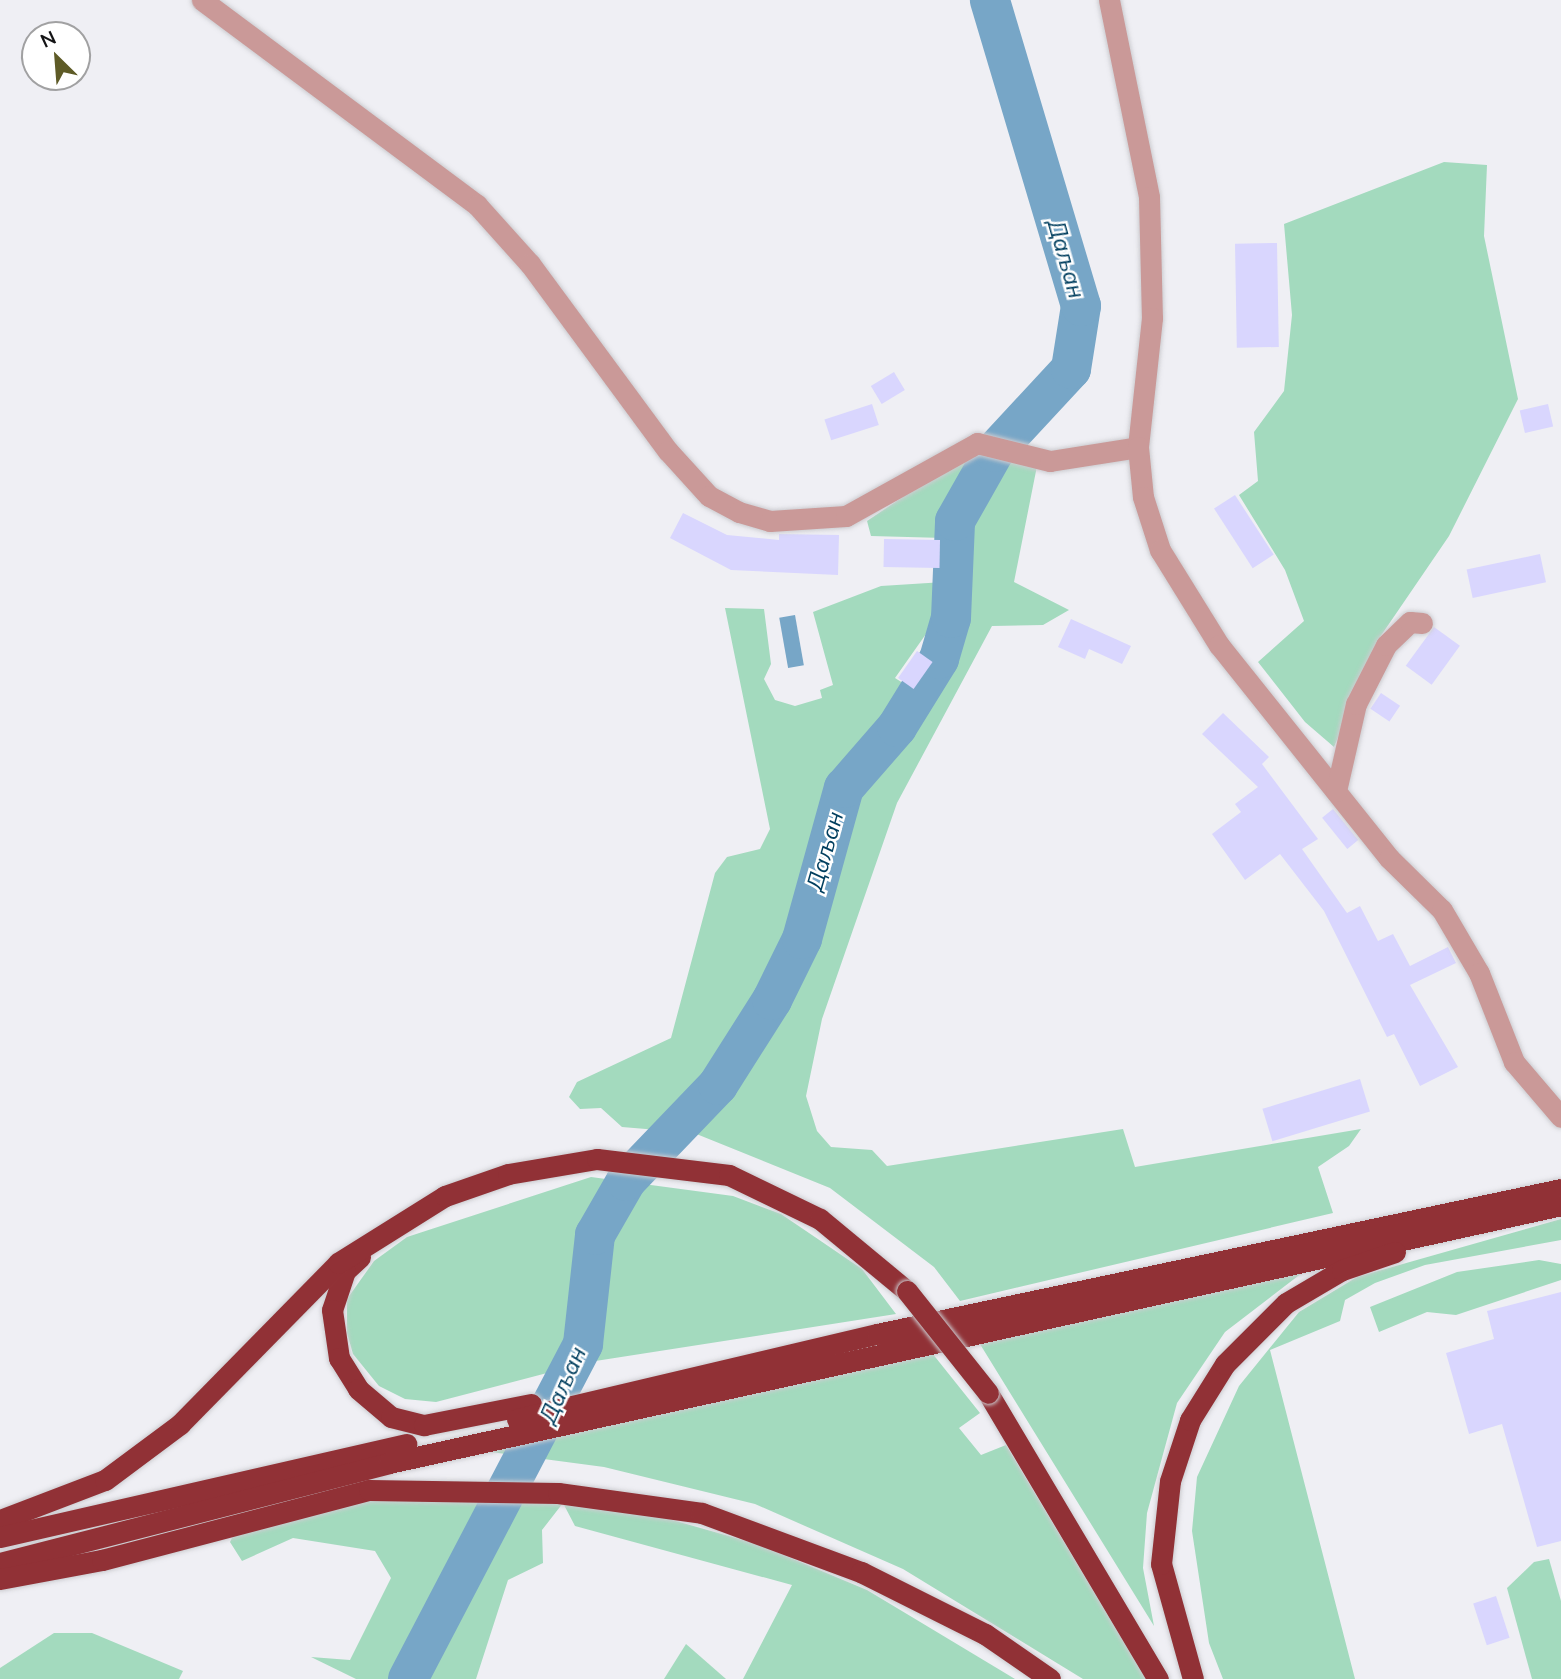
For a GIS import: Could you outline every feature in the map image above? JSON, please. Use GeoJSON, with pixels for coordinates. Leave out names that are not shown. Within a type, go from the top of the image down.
{"type":"FeatureCollection","features":[{"type":"Feature","properties":{"kind":"highway"},"geometry":{"type":"LineString","coordinates":[[0,1520],[32,1513],[116,1472],[180,1424],[338,1263],[445,1196],[508,1174],[597,1159],[729,1175],[820,1219],[907,1291],[988,1393],[1075,1535],[1158,1679]]}},
{"type":"Feature","properties":{"kind":"highway"},"geometry":{"type":"LineString","coordinates":[[0,1537],[507,1423],[877,1334],[1561,1188]]}},
{"type":"Feature","properties":{"kind":"highway"},"geometry":{"type":"LineString","coordinates":[[606,1399],[1561,1205]]}},
{"type":"Feature","properties":{"kind":"highway"},"geometry":{"type":"LineString","coordinates":[[1193,1679],[1161,1564],[1170,1481],[1190,1420],[1225,1364],[1286,1303],[1342,1270],[1561,1213]]}},
{"type":"Feature","properties":{"kind":"highway"},"geometry":{"type":"LineString","coordinates":[[395,1225],[345,1270],[332,1310],[339,1358],[358,1389],[391,1417],[424,1425],[507,1423]]}},
{"type":"Feature","properties":{"kind":"highway"},"geometry":{"type":"LineString","coordinates":[[0,1563],[507,1423]]}},
{"type":"Feature","properties":{"kind":"highway"},"geometry":{"type":"LineString","coordinates":[[0,1579],[103,1560],[369,1490],[476,1487],[558,1493],[702,1513],[861,1572],[985,1634],[1050,1679]]}},
{"type":"Feature","properties":{"kind":"highway"},"geometry":{"type":"LineString","coordinates":[[1075,1535],[1175,1679]]}},
{"type":"Feature","properties":{"kind":"street"},"geometry":{"type":"LineString","coordinates":[[202,0],[477,205],[530,264],[668,451],[709,496],[739,512],[770,521],[846,516],[964,450],[996,445],[1030,458],[1072,459],[1138,447]]}},
{"type":"Feature","properties":{"kind":"street"},"geometry":{"type":"LineString","coordinates":[[1109,0],[1149,197],[1152,318],[1138,447],[1143,496],[1160,550],[1219,645],[1389,858],[1442,911],[1479,973],[1514,1062],[1561,1117]]}},
{"type":"Feature","properties":{"kind":"street"},"geometry":{"type":"LineString","coordinates":[[1336,791],[1356,704],[1386,645],[1404,626],[1422,624]]}},
{"type":"Feature","properties":{"kind":"green space"},"geometry":{"type":"Polygon","coordinates":[[[1444,162],[1487,165],[1484,236],[1518,399],[1449,536],[1378,640],[1334,747],[1305,722],[1258,662],[1304,621],[1285,570],[1239,495],[1258,481],[1254,432],[1284,391],[1292,315],[1284,224],[1444,162]]]}},
{"type":"Feature","properties":{"kind":"green space"},"geometry":{"type":"Polygon","coordinates":[[[984,450],[1037,466],[1014,582],[1069,610],[1043,625],[992,626],[897,803],[822,1019],[806,1096],[817,1131],[831,1147],[872,1150],[887,1166],[1123,1129],[1135,1167],[1361,1129],[1349,1146],[1318,1167],[1333,1213],[960,1301],[934,1267],[830,1188],[694,1133],[622,1127],[601,1108],[580,1109],[569,1097],[577,1082],[671,1038],[715,873],[727,857],[760,849],[770,829],[725,608],[764,609],[771,664],[764,679],[775,700],[795,706],[822,698],[820,690],[833,685],[813,612],[881,586],[944,582],[944,538],[871,536],[867,521],[967,454],[984,450]],[[933,624],[895,678],[925,697],[955,635],[933,624]]]}},
{"type":"Feature","properties":{"kind":"green space"},"geometry":{"type":"Polygon","coordinates":[[[591,1177],[733,1196],[781,1214],[862,1269],[896,1314],[589,1362],[436,1402],[405,1399],[379,1386],[353,1354],[347,1333],[347,1299],[374,1261],[407,1237],[591,1177]]]}},
{"type":"Feature","properties":{"kind":"green space"},"geometry":{"type":"Polygon","coordinates":[[[1561,1219],[1561,1240],[1425,1265],[1375,1283],[1345,1300],[1340,1321],[1270,1350],[1355,1679],[1223,1679],[1209,1643],[1192,1531],[1197,1477],[1239,1386],[1299,1312],[1357,1277],[1561,1219]]]}},
{"type":"Feature","properties":{"kind":"green space"},"geometry":{"type":"Polygon","coordinates":[[[1539,1260],[1561,1264],[1561,1280],[1456,1315],[1427,1312],[1379,1332],[1370,1307],[1457,1272],[1539,1260]]]}},
{"type":"Feature","properties":{"kind":"green space"},"geometry":{"type":"Polygon","coordinates":[[[1311,1266],[1225,1332],[1177,1403],[1147,1513],[1143,1568],[1154,1626],[975,1336],[1311,1266]]]}},
{"type":"Feature","properties":{"kind":"green space"},"geometry":{"type":"Polygon","coordinates":[[[928,1348],[980,1413],[959,1428],[981,1455],[1006,1445],[1146,1679],[1083,1679],[903,1569],[755,1504],[604,1467],[491,1452],[502,1441],[928,1348]]]}},
{"type":"Feature","properties":{"kind":"green space"},"geometry":{"type":"Polygon","coordinates":[[[390,1495],[563,1503],[542,1530],[543,1563],[508,1580],[476,1679],[356,1679],[311,1657],[350,1660],[391,1578],[375,1551],[293,1538],[242,1561],[230,1542],[236,1530],[390,1495]]]}},
{"type":"Feature","properties":{"kind":"green space"},"geometry":{"type":"Polygon","coordinates":[[[563,1503],[651,1514],[757,1544],[867,1590],[1015,1679],[743,1679],[792,1585],[575,1526],[563,1503]]]}},
{"type":"Feature","properties":{"kind":"green space"},"geometry":{"type":"Polygon","coordinates":[[[1549,1559],[1561,1601],[1561,1679],[1532,1679],[1507,1588],[1534,1562],[1549,1559]]]}},
{"type":"Feature","properties":{"kind":"green space"},"geometry":{"type":"Polygon","coordinates":[[[54,1633],[92,1633],[183,1671],[179,1679],[0,1679],[0,1668],[54,1633]]]}},
{"type":"Feature","properties":{"kind":"green space"},"geometry":{"type":"Polygon","coordinates":[[[686,1644],[726,1679],[664,1679],[686,1644]]]}},
{"type":"Feature","properties":{"kind":"water"},"geometry":{"type":"Polygon","coordinates":[[[795,615],[804,665],[788,668],[779,618],[795,615]]]}},
{"type":"Feature","properties":{"kind":"building"},"geometry":{"type":"Polygon","coordinates":[[[1277,243],[1279,347],[1237,348],[1235,244],[1277,243]]]}},
{"type":"Feature","properties":{"kind":"building"},"geometry":{"type":"Polygon","coordinates":[[[894,372],[905,390],[882,404],[871,386],[894,372]]]}},
{"type":"Feature","properties":{"kind":"building"},"geometry":{"type":"Polygon","coordinates":[[[872,404],[879,425],[831,440],[824,419],[872,404]]]}},
{"type":"Feature","properties":{"kind":"building"},"geometry":{"type":"Polygon","coordinates":[[[1548,404],[1553,426],[1525,433],[1520,411],[1548,404]]]}},
{"type":"Feature","properties":{"kind":"building"},"geometry":{"type":"Polygon","coordinates":[[[1235,495],[1274,555],[1253,568],[1214,509],[1235,495]]]}},
{"type":"Feature","properties":{"kind":"building"},"geometry":{"type":"Polygon","coordinates":[[[683,513],[727,535],[779,540],[779,534],[839,535],[838,575],[731,570],[670,538],[683,513]]]}},
{"type":"Feature","properties":{"kind":"building"},"geometry":{"type":"Polygon","coordinates":[[[884,539],[940,540],[940,568],[884,567],[884,539]]]}},
{"type":"Feature","properties":{"kind":"building"},"geometry":{"type":"Polygon","coordinates":[[[1540,554],[1546,582],[1473,598],[1467,570],[1540,554]]]}},
{"type":"Feature","properties":{"kind":"building"},"geometry":{"type":"Polygon","coordinates":[[[1071,619],[1131,646],[1122,664],[1089,649],[1085,659],[1058,647],[1071,619]]]}},
{"type":"Feature","properties":{"kind":"building"},"geometry":{"type":"Polygon","coordinates":[[[1434,627],[1460,646],[1432,685],[1406,666],[1434,627]]]}},
{"type":"Feature","properties":{"kind":"building"},"geometry":{"type":"Polygon","coordinates":[[[917,651],[933,662],[914,689],[898,678],[917,651]]]}},
{"type":"Feature","properties":{"kind":"building"},"geometry":{"type":"Polygon","coordinates":[[[1381,693],[1400,706],[1389,722],[1370,709],[1381,693]]]}},
{"type":"Feature","properties":{"kind":"building"},"geometry":{"type":"Polygon","coordinates":[[[1223,713],[1269,757],[1262,764],[1318,839],[1302,849],[1347,913],[1360,906],[1378,941],[1393,934],[1410,966],[1448,947],[1456,963],[1410,985],[1458,1067],[1420,1086],[1394,1034],[1387,1037],[1324,911],[1280,854],[1245,880],[1212,834],[1241,812],[1235,804],[1258,787],[1202,734],[1223,713]]]}},
{"type":"Feature","properties":{"kind":"building"},"geometry":{"type":"Polygon","coordinates":[[[1333,809],[1358,840],[1347,849],[1322,818],[1333,809]]]}},
{"type":"Feature","properties":{"kind":"building"},"geometry":{"type":"Polygon","coordinates":[[[1360,1079],[1370,1112],[1272,1141],[1262,1109],[1360,1079]]]}},
{"type":"Feature","properties":{"kind":"building"},"geometry":{"type":"Polygon","coordinates":[[[1561,1292],[1561,1541],[1537,1547],[1502,1424],[1469,1434],[1446,1353],[1494,1339],[1487,1311],[1561,1292]]]}},
{"type":"Feature","properties":{"kind":"building"},"geometry":{"type":"Polygon","coordinates":[[[1496,1596],[1510,1638],[1487,1645],[1473,1603],[1496,1596]]]}},
{"type":"Feature","properties":{"kind":"waterway","name":"Даљан"},"geometry":{"type":"LineString","coordinates":[[408,1679],[583,1344],[595,1235],[626,1181],[718,1085],[772,1000],[802,939],[844,788],[897,727],[939,659],[951,618],[955,521],[994,452],[1071,369],[1081,306],[990,0]]}}]}
